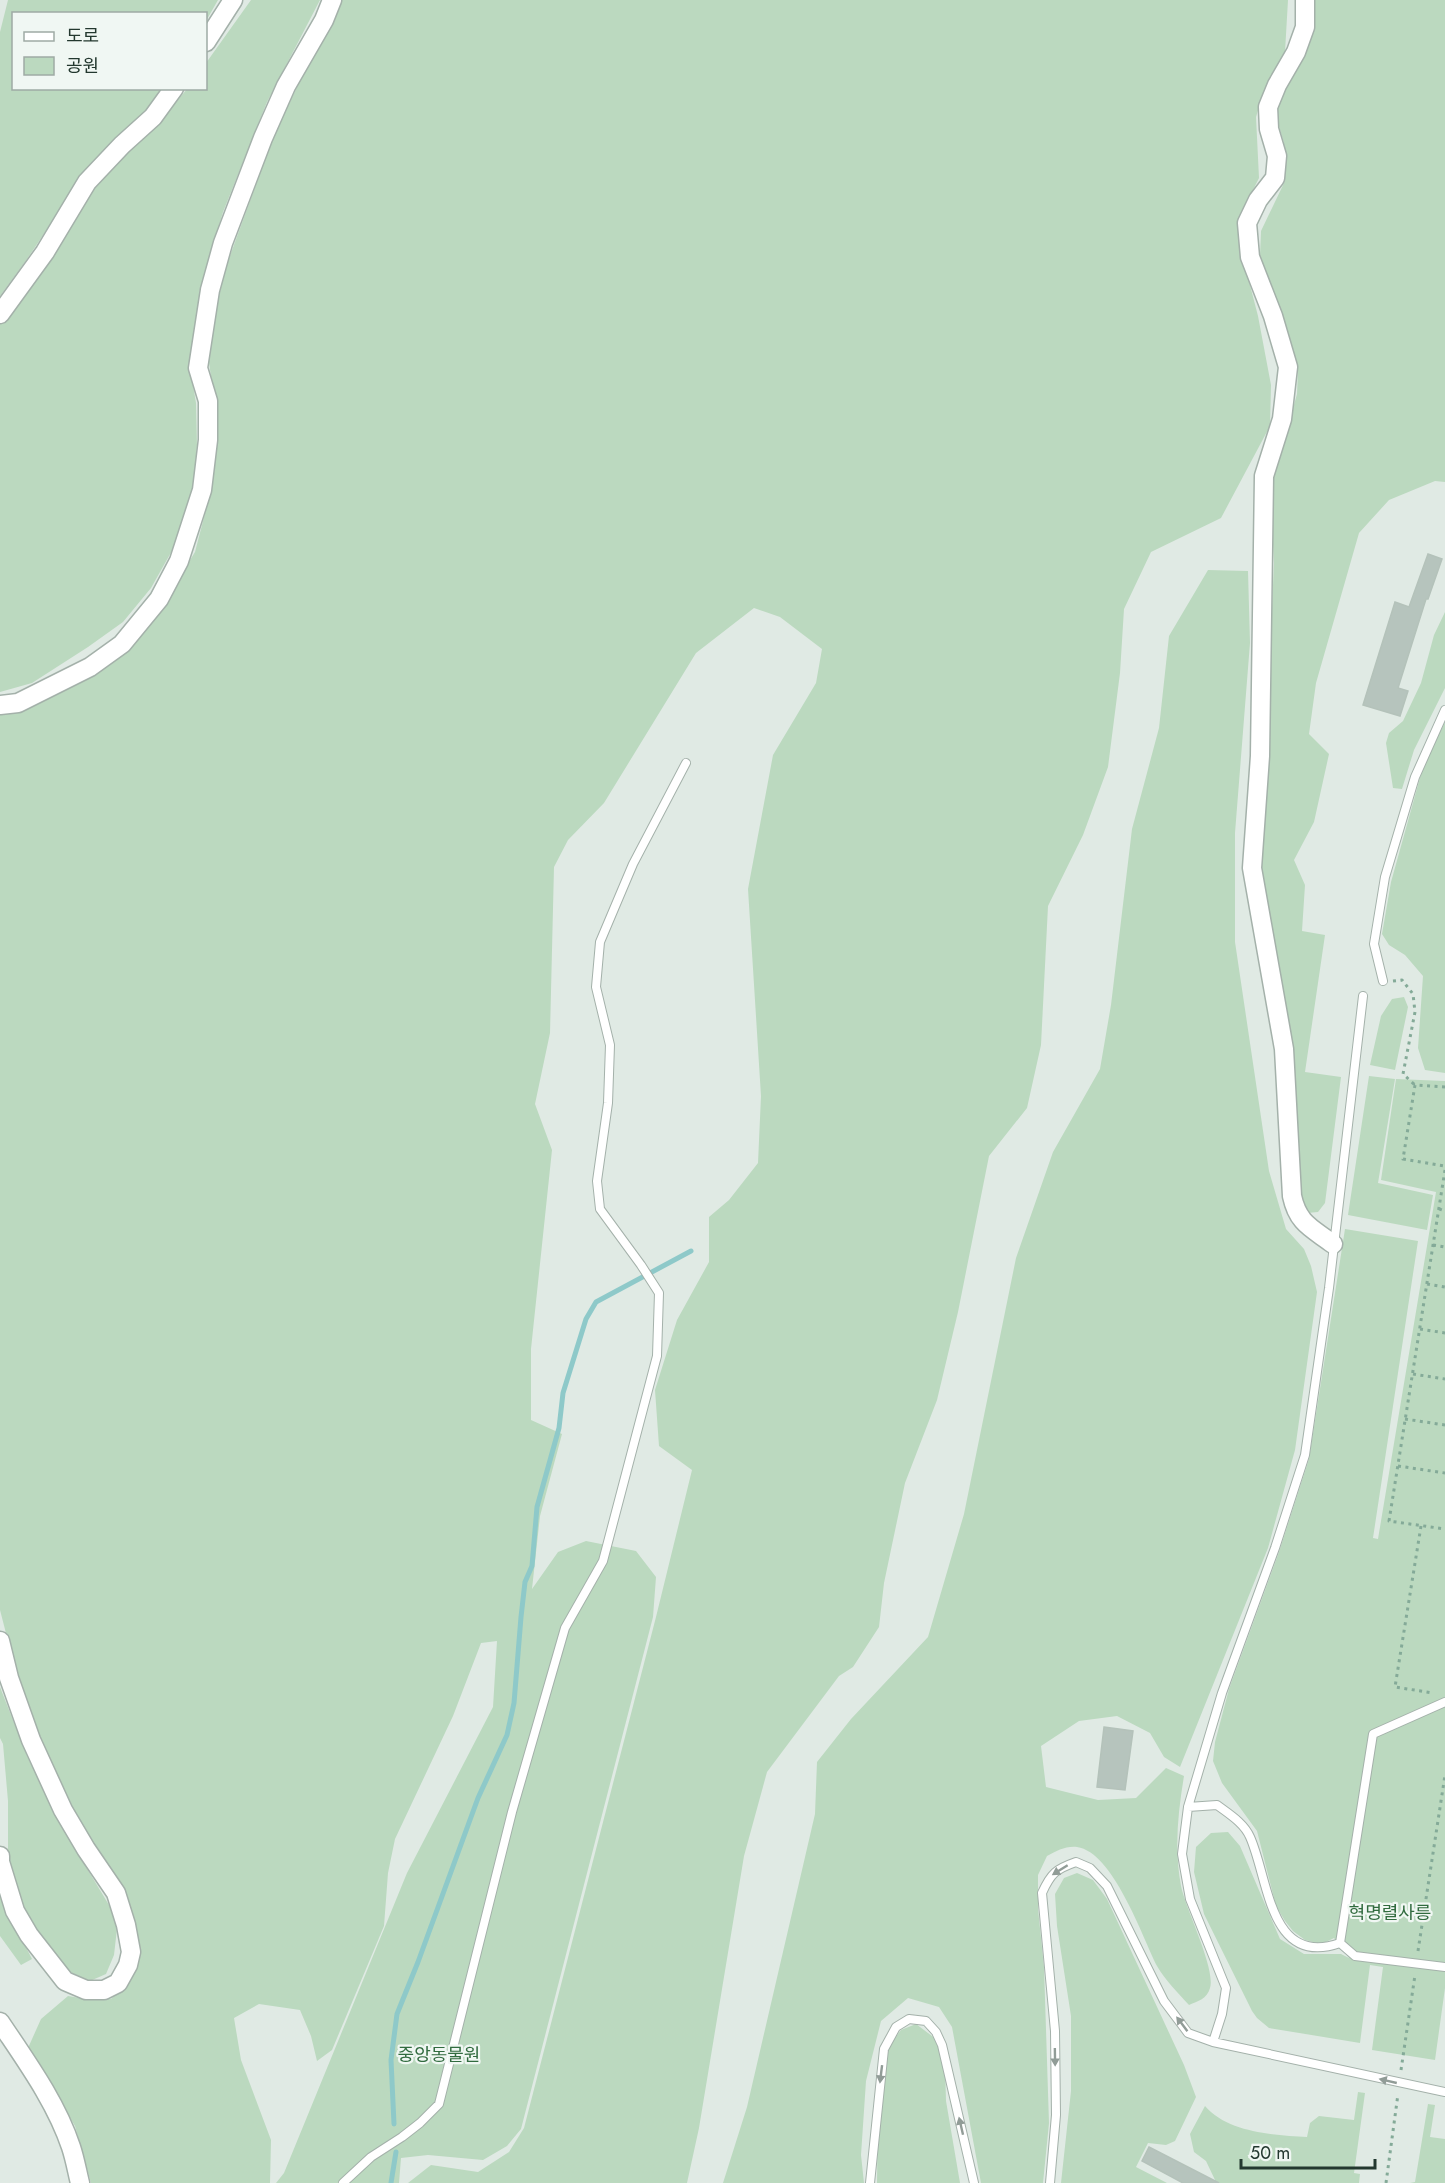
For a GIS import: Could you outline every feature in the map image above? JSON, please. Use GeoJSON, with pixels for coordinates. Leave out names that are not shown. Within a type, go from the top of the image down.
{"type":"FeatureCollection","features":[{"type":"Feature","properties":{"kind":"street"},"geometry":{"type":"LineString","coordinates":[[207,40],[233,0]]}},
{"type":"Feature","properties":{"kind":"street"},"geometry":{"type":"LineString","coordinates":[[0,705],[18,703],[90,667],[122,644],[159,599],[180,561],[202,490],[208,440],[208,401],[198,368],[210,290],[223,243],[263,138],[286,86],[324,20],[332,0]]}},
{"type":"Feature","properties":{"kind":"street"},"geometry":{"type":"LineString","coordinates":[[1305,0],[1305,27],[1296,52],[1276,85],[1268,107],[1269,129],[1277,156],[1275,178],[1258,200],[1247,223],[1250,257],[1273,315],[1288,367],[1282,419],[1264,476],[1260,756],[1252,868],[1284,1049],[1292,1196],[1296,1213],[1306,1224],[1334,1244]]}},
{"type":"Feature","properties":{"kind":"street"},"geometry":{"type":"LineString","coordinates":[[0,314],[45,252],[87,182],[122,145],[153,117],[173,90]]}},
{"type":"Feature","properties":{"kind":"street"},"geometry":{"type":"LineString","coordinates":[[0,1641],[9,1678],[31,1740],[63,1809],[86,1849],[117,1893],[131,1952],[128,1965],[118,1983],[104,1990],[86,1990],[65,1981],[29,1935],[15,1911],[0,1856]]}},
{"type":"Feature","properties":{"kind":"street"},"geometry":{"type":"LineString","coordinates":[[0,2022],[28,2064],[59,2119],[71,2147],[80,2183]]}},
{"type":"Feature","properties":{"kind":"lane"},"geometry":{"type":"LineString","coordinates":[[1383,981],[1374,944],[1385,876],[1415,777],[1445,710]]}},
{"type":"Feature","properties":{"kind":"lane"},"geometry":{"type":"LineString","coordinates":[[343,2183],[370,2157],[402,2137],[439,2104],[512,1812],[558,1651],[565,1628],[603,1561],[657,1356],[659,1293],[600,1209],[597,1181],[608,1103],[610,1045],[596,987],[600,942],[633,864],[686,763]]}},
{"type":"Feature","properties":{"kind":"lane"},"geometry":{"type":"LineString","coordinates":[[1213,2042],[1222,2014],[1226,1988],[1190,1899],[1182,1854],[1188,1807],[1221,1693],[1275,1548],[1305,1455],[1334,1244],[1363,996]]}},
{"type":"Feature","properties":{"kind":"lane"},"geometry":{"type":"LineString","coordinates":[[1340,1943],[1373,1734],[1445,1702]]}},
{"type":"Feature","properties":{"kind":"lane"},"geometry":{"type":"LineString","coordinates":[[1188,1807],[1217,1805],[1236,1819],[1250,1835],[1273,1912],[1284,1932],[1300,1944],[1324,1948],[1340,1943]]}},
{"type":"Feature","properties":{"kind":"lane"},"geometry":{"type":"LineString","coordinates":[[1050,2183],[1056,2115],[1054,2031],[1042,1893],[1049,1878],[1059,1868],[1076,1862],[1090,1868],[1107,1886],[1164,2001],[1188,2033],[1213,2042],[1445,2092]]}},
{"type":"Feature","properties":{"kind":"lane"},"geometry":{"type":"LineString","coordinates":[[1340,1943],[1355,1956],[1445,1967]]}},
{"type":"Feature","properties":{"kind":"lane"},"geometry":{"type":"LineString","coordinates":[[870,2183],[884,2049],[896,2027],[909,2019],[926,2021],[936,2032],[942,2045],[974,2183]]}},
{"type":"Feature","properties":{"kind":"path"},"geometry":{"type":"LineString","coordinates":[[1383,981],[1402,980],[1413,994],[1415,1012],[1403,1074],[1415,1085],[1445,1088]]}},
{"type":"Feature","properties":{"kind":"path"},"geometry":{"type":"LineString","coordinates":[[1415,1085],[1403,1159],[1445,1168],[1389,1521],[1445,1529]]}},
{"type":"Feature","properties":{"kind":"path"},"geometry":{"type":"LineString","coordinates":[[1439,1209],[1445,1210]]}},
{"type":"Feature","properties":{"kind":"path"},"geometry":{"type":"LineString","coordinates":[[1433,1245],[1445,1247]]}},
{"type":"Feature","properties":{"kind":"path"},"geometry":{"type":"LineString","coordinates":[[1427,1284],[1445,1287]]}},
{"type":"Feature","properties":{"kind":"path"},"geometry":{"type":"LineString","coordinates":[[1420,1329],[1445,1333]]}},
{"type":"Feature","properties":{"kind":"path"},"geometry":{"type":"LineString","coordinates":[[1413,1374],[1445,1379]]}},
{"type":"Feature","properties":{"kind":"path"},"geometry":{"type":"LineString","coordinates":[[1405,1419],[1445,1425]]}},
{"type":"Feature","properties":{"kind":"path"},"geometry":{"type":"LineString","coordinates":[[1398,1466],[1445,1473]]}},
{"type":"Feature","properties":{"kind":"path"},"geometry":{"type":"LineString","coordinates":[[1421,1526],[1395,1687],[1435,1693]]}},
{"type":"Feature","properties":{"kind":"path"},"geometry":{"type":"LineString","coordinates":[[1404,2055],[1445,1775]]}},
{"type":"Feature","properties":{"kind":"path"},"geometry":{"type":"LineString","coordinates":[[1386,2183],[1398,2103]]}},
{"type":"Feature","properties":{"kind":"green space"},"geometry":{"type":"Polygon","coordinates":[[[8,0],[218,0],[207,19],[207,12],[12,12],[12,90],[163,90],[88,168],[0,296],[0,32],[8,0]]]}},
{"type":"Feature","properties":{"kind":"green space"},"geometry":{"type":"Polygon","coordinates":[[[251,0],[320,0],[267,102],[223,212],[200,289],[191,373],[196,403],[197,445],[193,491],[178,540],[151,588],[123,622],[32,683],[0,692],[0,324],[9,316],[95,188],[125,152],[152,131],[186,90],[207,90],[207,62],[251,0]]]}},
{"type":"Feature","properties":{"kind":"green space","name":"중앙동물원"},"geometry":{"type":"Polygon","coordinates":[[[338,0],[1288,0],[1285,52],[1265,88],[1256,117],[1259,178],[1238,220],[1245,266],[1258,316],[1271,385],[1270,426],[1221,518],[1151,552],[1124,609],[1120,673],[1108,767],[1083,835],[1048,906],[1041,1045],[1027,1108],[989,1156],[958,1312],[937,1400],[905,1483],[884,1583],[879,1627],[853,1667],[839,1676],[767,1772],[744,1856],[699,2128],[687,2183],[408,2183],[431,2165],[478,2172],[509,2152],[524,2128],[692,1470],[659,1446],[655,1390],[677,1320],[709,1262],[709,1217],[729,1200],[758,1163],[761,1096],[748,889],[773,755],[816,683],[822,649],[780,617],[754,608],[696,653],[604,803],[568,840],[554,867],[550,1033],[535,1104],[552,1150],[531,1349],[531,1420],[562,1434],[540,1516],[532,1589],[558,1552],[586,1541],[636,1551],[656,1577],[653,1617],[521,2129],[507,2146],[483,2160],[428,2155],[401,2158],[399,2183],[276,2183],[284,2173],[407,1873],[493,1707],[497,1641],[481,1643],[453,1716],[395,1839],[388,1873],[384,1926],[332,2050],[317,2061],[311,2036],[300,2010],[259,2004],[234,2018],[241,2060],[271,2140],[270,2183],[91,2183],[75,2126],[28,2048],[41,2019],[68,1996],[92,2000],[111,1999],[132,1977],[139,1956],[134,1930],[37,1737],[16,1672],[0,1610],[0,712],[34,705],[104,667],[158,613],[195,552],[208,502],[216,451],[214,395],[208,357],[223,275],[273,138],[338,0]]]}},
{"type":"Feature","properties":{"kind":"green space"},"geometry":{"type":"Polygon","coordinates":[[[1315,0],[1445,0],[1445,482],[1435,481],[1389,500],[1359,533],[1316,683],[1309,734],[1329,754],[1314,822],[1294,860],[1305,885],[1302,931],[1325,935],[1305,1072],[1341,1077],[1325,1203],[1318,1212],[1307,1213],[1300,1200],[1260,875],[1274,563],[1270,490],[1297,394],[1298,369],[1287,328],[1260,256],[1261,231],[1285,181],[1284,143],[1278,123],[1278,102],[1313,25],[1315,0]]]}},
{"type":"Feature","properties":{"kind":"green space"},"geometry":{"type":"Polygon","coordinates":[[[1208,570],[1248,571],[1250,643],[1235,833],[1235,942],[1269,1171],[1286,1229],[1304,1249],[1317,1292],[1295,1450],[1268,1548],[1180,1767],[1164,1757],[1150,1733],[1117,1716],[1079,1721],[1041,1746],[1046,1787],[1098,1800],[1136,1798],[1166,1768],[1184,1776],[1178,1831],[1179,1872],[1184,1896],[1209,1967],[1211,1979],[1209,1992],[1199,2001],[1189,2005],[1157,1966],[1135,1916],[1103,1863],[1090,1852],[1077,1847],[1061,1849],[1047,1856],[1038,1875],[1038,1909],[1044,1967],[1049,2123],[1043,2183],[981,2183],[952,2027],[939,2007],[908,1998],[881,2021],[866,2081],[861,2155],[864,2183],[723,2183],[747,2107],[815,1814],[817,1762],[851,1719],[928,1637],[964,1514],[1016,1258],[1053,1152],[1100,1069],[1111,1005],[1132,829],[1159,728],[1169,636],[1208,570]]]}},
{"type":"Feature","properties":{"kind":"green space"},"geometry":{"type":"Polygon","coordinates":[[[1445,612],[1445,688],[1414,750],[1402,789],[1393,788],[1386,743],[1389,733],[1403,721],[1421,683],[1434,635],[1445,612]]]}},
{"type":"Feature","properties":{"kind":"green space"},"geometry":{"type":"Polygon","coordinates":[[[1445,722],[1445,1073],[1425,1070],[1418,1048],[1423,976],[1405,955],[1389,945],[1382,934],[1391,882],[1423,767],[1445,722]]]}},
{"type":"Feature","properties":{"kind":"green space"},"geometry":{"type":"Polygon","coordinates":[[[1404,997],[1408,1007],[1395,1070],[1370,1065],[1381,1016],[1392,999],[1404,997]]]}},
{"type":"Feature","properties":{"kind":"green space"},"geometry":{"type":"Polygon","coordinates":[[[1369,1076],[1395,1079],[1378,1183],[1433,1195],[1427,1230],[1348,1215],[1369,1076]]]}},
{"type":"Feature","properties":{"kind":"green space","name":"혁명렬사릉"},"geometry":{"type":"Polygon","coordinates":[[[1396,1079],[1445,1081],[1445,1988],[1435,2060],[1372,2050],[1383,1967],[1370,1965],[1360,2043],[1269,2028],[1252,2011],[1204,1914],[1194,1872],[1196,1847],[1211,1833],[1228,1832],[1240,1846],[1280,1939],[1304,1954],[1341,1954],[1349,1958],[1334,1938],[1317,1943],[1305,1940],[1285,1921],[1276,1906],[1257,1831],[1222,1783],[1213,1761],[1215,1742],[1229,1689],[1279,1552],[1309,1459],[1345,1229],[1418,1241],[1373,1538],[1378,1539],[1436,1192],[1381,1180],[1396,1079]]]}},
{"type":"Feature","properties":{"kind":"green space"},"geometry":{"type":"Polygon","coordinates":[[[0,1687],[27,1756],[62,1827],[118,1920],[114,1955],[106,1974],[90,1981],[68,1971],[28,1921],[8,1863],[8,1801],[3,1744],[0,1738],[0,1687]]]}},
{"type":"Feature","properties":{"kind":"green space"},"geometry":{"type":"Polygon","coordinates":[[[1077,1873],[1093,1880],[1107,1899],[1184,2065],[1196,2097],[1175,2141],[1166,2145],[1148,2143],[1136,2167],[1167,2183],[1061,2183],[1071,2091],[1071,2016],[1057,1926],[1055,1894],[1064,1878],[1077,1873]]]}},
{"type":"Feature","properties":{"kind":"green space"},"geometry":{"type":"Polygon","coordinates":[[[0,1897],[32,1959],[21,1965],[0,1936],[0,1897]]]}},
{"type":"Feature","properties":{"kind":"green space"},"geometry":{"type":"Polygon","coordinates":[[[916,2024],[936,2039],[945,2065],[946,2101],[960,2183],[877,2183],[878,2108],[885,2051],[901,2030],[916,2024]]]}},
{"type":"Feature","properties":{"kind":"green space"},"geometry":{"type":"Polygon","coordinates":[[[1358,2092],[1365,2093],[1354,2173],[1360,2174],[1359,2183],[1213,2183],[1215,2180],[1206,2161],[1194,2152],[1190,2134],[1205,2106],[1226,2122],[1239,2127],[1253,2131],[1307,2137],[1310,2123],[1319,2116],[1354,2120],[1358,2092]]]}},
{"type":"Feature","properties":{"kind":"green space"},"geometry":{"type":"Polygon","coordinates":[[[1428,2104],[1435,2105],[1430,2137],[1445,2139],[1445,2183],[1410,2183],[1415,2182],[1428,2104]]]}},
{"type":"Feature","properties":{"kind":"building"},"geometry":{"type":"Polygon","coordinates":[[[1428,554],[1442,559],[1428,599],[1426,599],[1398,688],[1408,691],[1400,716],[1363,705],[1395,602],[1409,607],[1428,554]]]}},
{"type":"Feature","properties":{"kind":"building"},"geometry":{"type":"Polygon","coordinates":[[[1104,1727],[1133,1731],[1125,1790],[1097,1787],[1104,1727]]]}},
{"type":"Feature","properties":{"kind":"building"},"geometry":{"type":"Polygon","coordinates":[[[1149,2147],[1219,2183],[1183,2183],[1142,2161],[1149,2147]]]}},
{"type":"Feature","properties":{"kind":"waterway"},"geometry":{"type":"LineString","coordinates":[[394,2124],[391,2060],[397,2014],[478,1798],[507,1735],[514,1703],[525,1582],[532,1566],[537,1507],[559,1428],[563,1393],[586,1319],[596,1302],[691,1251]]}},
{"type":"Feature","properties":{"kind":"waterway"},"geometry":{"type":"LineString","coordinates":[[391,2183],[396,2152]]}}]}
